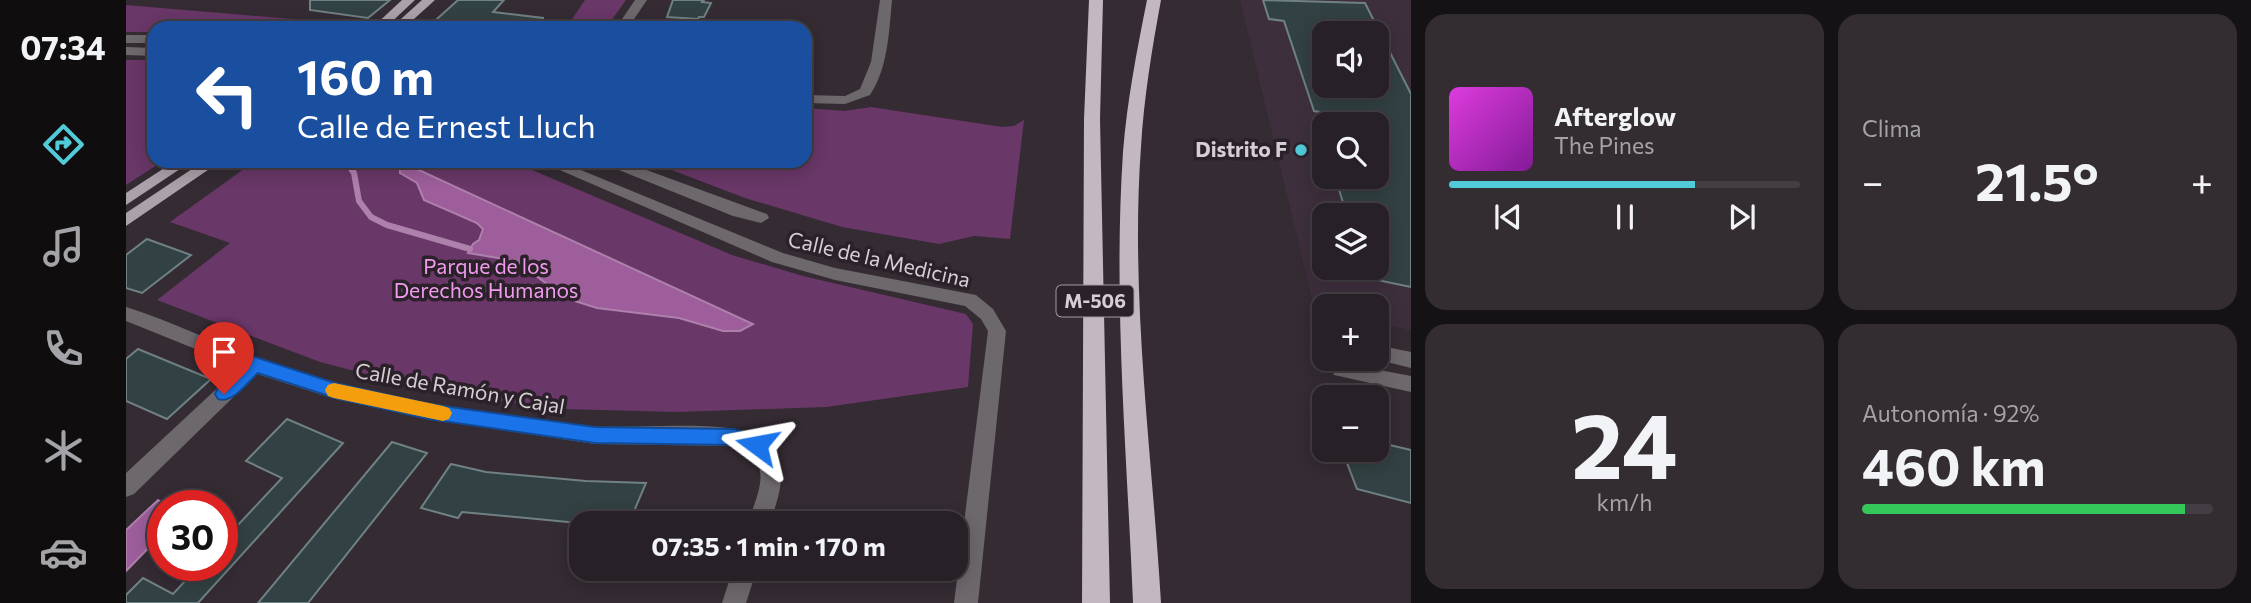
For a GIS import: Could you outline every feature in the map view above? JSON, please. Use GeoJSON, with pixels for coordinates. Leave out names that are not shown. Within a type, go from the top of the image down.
{"type":"FeatureCollection","features":[{"type":"Feature","properties":{"kind":"highway","name":"M-506"},"geometry":{"type":"LineString","coordinates":[[1096,0],[1092,119],[1097,603]]}},
{"type":"Feature","properties":{"kind":"highway","name":"M-506"},"geometry":{"type":"LineString","coordinates":[[1150,603],[1129,274],[1129,234],[1130,167],[1141,53],[1154,0]]}},
{"type":"Feature","properties":{"kind":"main road"},"geometry":{"type":"LineString","coordinates":[[385,21],[410,0]]}},
{"type":"Feature","properties":{"kind":"main road"},"geometry":{"type":"LineString","coordinates":[[405,21],[429,0]]}},
{"type":"Feature","properties":{"kind":"main road"},"geometry":{"type":"LineString","coordinates":[[126,200],[174,168]]}},
{"type":"Feature","properties":{"kind":"main road"},"geometry":{"type":"LineString","coordinates":[[126,221],[204,168]]}},
{"type":"Feature","properties":{"kind":"street"},"geometry":{"type":"LineString","coordinates":[[627,21],[641,0]]}},
{"type":"Feature","properties":{"kind":"street"},"geometry":{"type":"LineString","coordinates":[[812,100],[848,100],[864,93],[873,80],[886,0]]}},
{"type":"Feature","properties":{"kind":"street"},"geometry":{"type":"LineString","coordinates":[[126,38],[147,39]]}},
{"type":"Feature","properties":{"kind":"street"},"geometry":{"type":"LineString","coordinates":[[126,51],[147,52]]}},
{"type":"Feature","properties":{"kind":"street","name":"Calle de la Medicina"},"geometry":{"type":"LineString","coordinates":[[563,168],[778,258],[835,274],[970,300],[987,314],[997,331],[966,603]]}},
{"type":"Feature","properties":{"kind":"street"},"geometry":{"type":"LineString","coordinates":[[627,168],[761,218]]}},
{"type":"Feature","properties":{"kind":"street","name":"Calle de Ramón y Cajal"},"geometry":{"type":"LineString","coordinates":[[126,314],[278,374],[335,391],[429,411],[595,435],[734,437],[757,445],[769,460],[771,486],[763,511]]}},
{"type":"Feature","properties":{"kind":"street"},"geometry":{"type":"LineString","coordinates":[[1389,355],[1411,360]]}},
{"type":"Feature","properties":{"kind":"street"},"geometry":{"type":"LineString","coordinates":[[126,487],[255,364]]}},
{"type":"Feature","properties":{"kind":"street"},"geometry":{"type":"LineString","coordinates":[[1346,371],[1411,384]]}},
{"type":"Feature","properties":{"kind":"street"},"geometry":{"type":"LineString","coordinates":[[734,603],[741,581]]}},
{"type":"Feature","properties":{"kind":"shaded area","name":"Distrito F"},"geometry":{"type":"Polygon","coordinates":[[[1240,0],[1411,0],[1411,330],[1389,325],[1389,294],[1312,294],[1312,299],[1240,0]]]}},
{"type":"Feature","properties":{"kind":"shaded area"},"geometry":{"type":"Polygon","coordinates":[[[400,168],[415,168],[753,324],[740,331],[723,331],[679,318],[597,308],[575,301],[555,290],[516,261],[468,253],[479,240],[483,229],[477,223],[424,200],[417,183],[400,173],[400,168]]]}},
{"type":"Feature","properties":{"kind":"shaded area"},"geometry":{"type":"Polygon","coordinates":[[[147,510],[147,549],[126,571],[126,530],[147,510]]]}},
{"type":"Feature","properties":{"kind":"green space"},"geometry":{"type":"Polygon","coordinates":[[[585,0],[626,0],[611,21],[571,21],[585,0]]]}},
{"type":"Feature","properties":{"kind":"green space"},"geometry":{"type":"Polygon","coordinates":[[[126,5],[317,21],[147,21],[147,32],[126,32],[126,5]]]}},
{"type":"Feature","properties":{"kind":"green space"},"geometry":{"type":"Polygon","coordinates":[[[126,60],[147,60],[147,168],[152,168],[126,185],[126,60]]]}},
{"type":"Feature","properties":{"kind":"green space"},"geometry":{"type":"Polygon","coordinates":[[[871,107],[1002,127],[1014,126],[1024,120],[1010,239],[974,236],[939,244],[842,227],[745,198],[666,168],[812,168],[812,109],[844,111],[871,107]]]}},
{"type":"Feature","properties":{"kind":"green space","name":"Parque de los Derechos Humanos"},"geometry":{"type":"Polygon","coordinates":[[[245,168],[527,168],[732,255],[803,276],[966,314],[973,324],[968,387],[826,407],[677,412],[563,409],[439,393],[320,362],[157,300],[230,243],[170,222],[245,168]]]}},
{"type":"Feature","properties":{"kind":"building"},"geometry":{"type":"Polygon","coordinates":[[[310,0],[390,0],[368,18],[310,10],[310,0]]]}},
{"type":"Feature","properties":{"kind":"building"},"geometry":{"type":"Polygon","coordinates":[[[458,0],[504,0],[493,12],[543,18],[543,21],[435,21],[458,0]]]}},
{"type":"Feature","properties":{"kind":"building"},"geometry":{"type":"Polygon","coordinates":[[[673,0],[704,0],[702,2],[711,3],[704,17],[698,19],[667,17],[673,0]]]}},
{"type":"Feature","properties":{"kind":"building"},"geometry":{"type":"Polygon","coordinates":[[[1263,0],[1365,3],[1374,21],[1312,21],[1312,98],[1389,98],[1389,50],[1411,94],[1411,287],[1377,280],[1389,280],[1389,203],[1343,203],[1339,189],[1389,189],[1389,112],[1314,111],[1284,21],[1269,19],[1263,0]]]}},
{"type":"Feature","properties":{"kind":"building"},"geometry":{"type":"Polygon","coordinates":[[[147,239],[191,255],[142,293],[126,288],[126,255],[147,239]]]}},
{"type":"Feature","properties":{"kind":"building"},"geometry":{"type":"Polygon","coordinates":[[[138,349],[211,379],[167,419],[126,401],[126,359],[138,349]]]}},
{"type":"Feature","properties":{"kind":"building"},"geometry":{"type":"Polygon","coordinates":[[[287,419],[343,443],[238,559],[238,525],[282,478],[246,461],[287,419]]]}},
{"type":"Feature","properties":{"kind":"building"},"geometry":{"type":"Polygon","coordinates":[[[392,442],[427,453],[308,603],[258,603],[392,442]]]}},
{"type":"Feature","properties":{"kind":"building"},"geometry":{"type":"Polygon","coordinates":[[[1389,445],[1411,450],[1411,503],[1357,489],[1347,462],[1389,462],[1389,445]]]}},
{"type":"Feature","properties":{"kind":"building"},"geometry":{"type":"Polygon","coordinates":[[[451,464],[486,472],[586,481],[646,483],[634,511],[569,511],[569,522],[462,512],[458,518],[421,508],[451,464]]]}},
{"type":"Feature","properties":{"kind":"building"},"geometry":{"type":"Polygon","coordinates":[[[143,578],[173,594],[185,581],[218,581],[198,603],[126,603],[126,595],[143,578]]]}},
{"type":"Feature","properties":{"kind":"waterway"},"geometry":{"type":"LineString","coordinates":[[351,168],[359,201],[371,217],[387,225],[470,249]]}},
{"type":"Feature","properties":{"kind":"slow traffic"},"geometry":{"type":"LineString","coordinates":[[334,390],[443,413]]}},
{"type":"Feature","properties":{"kind":"place","name":"Distrito F"},"geometry":{"type":"Point","coordinates":[1301,150]}},
{"type":"Feature","properties":{"kind":"route"},"geometry":{"type":"LineString","coordinates":[[224,394],[255,364],[278,374],[335,391],[429,411],[595,435],[734,437],[757,445]]}}]}
